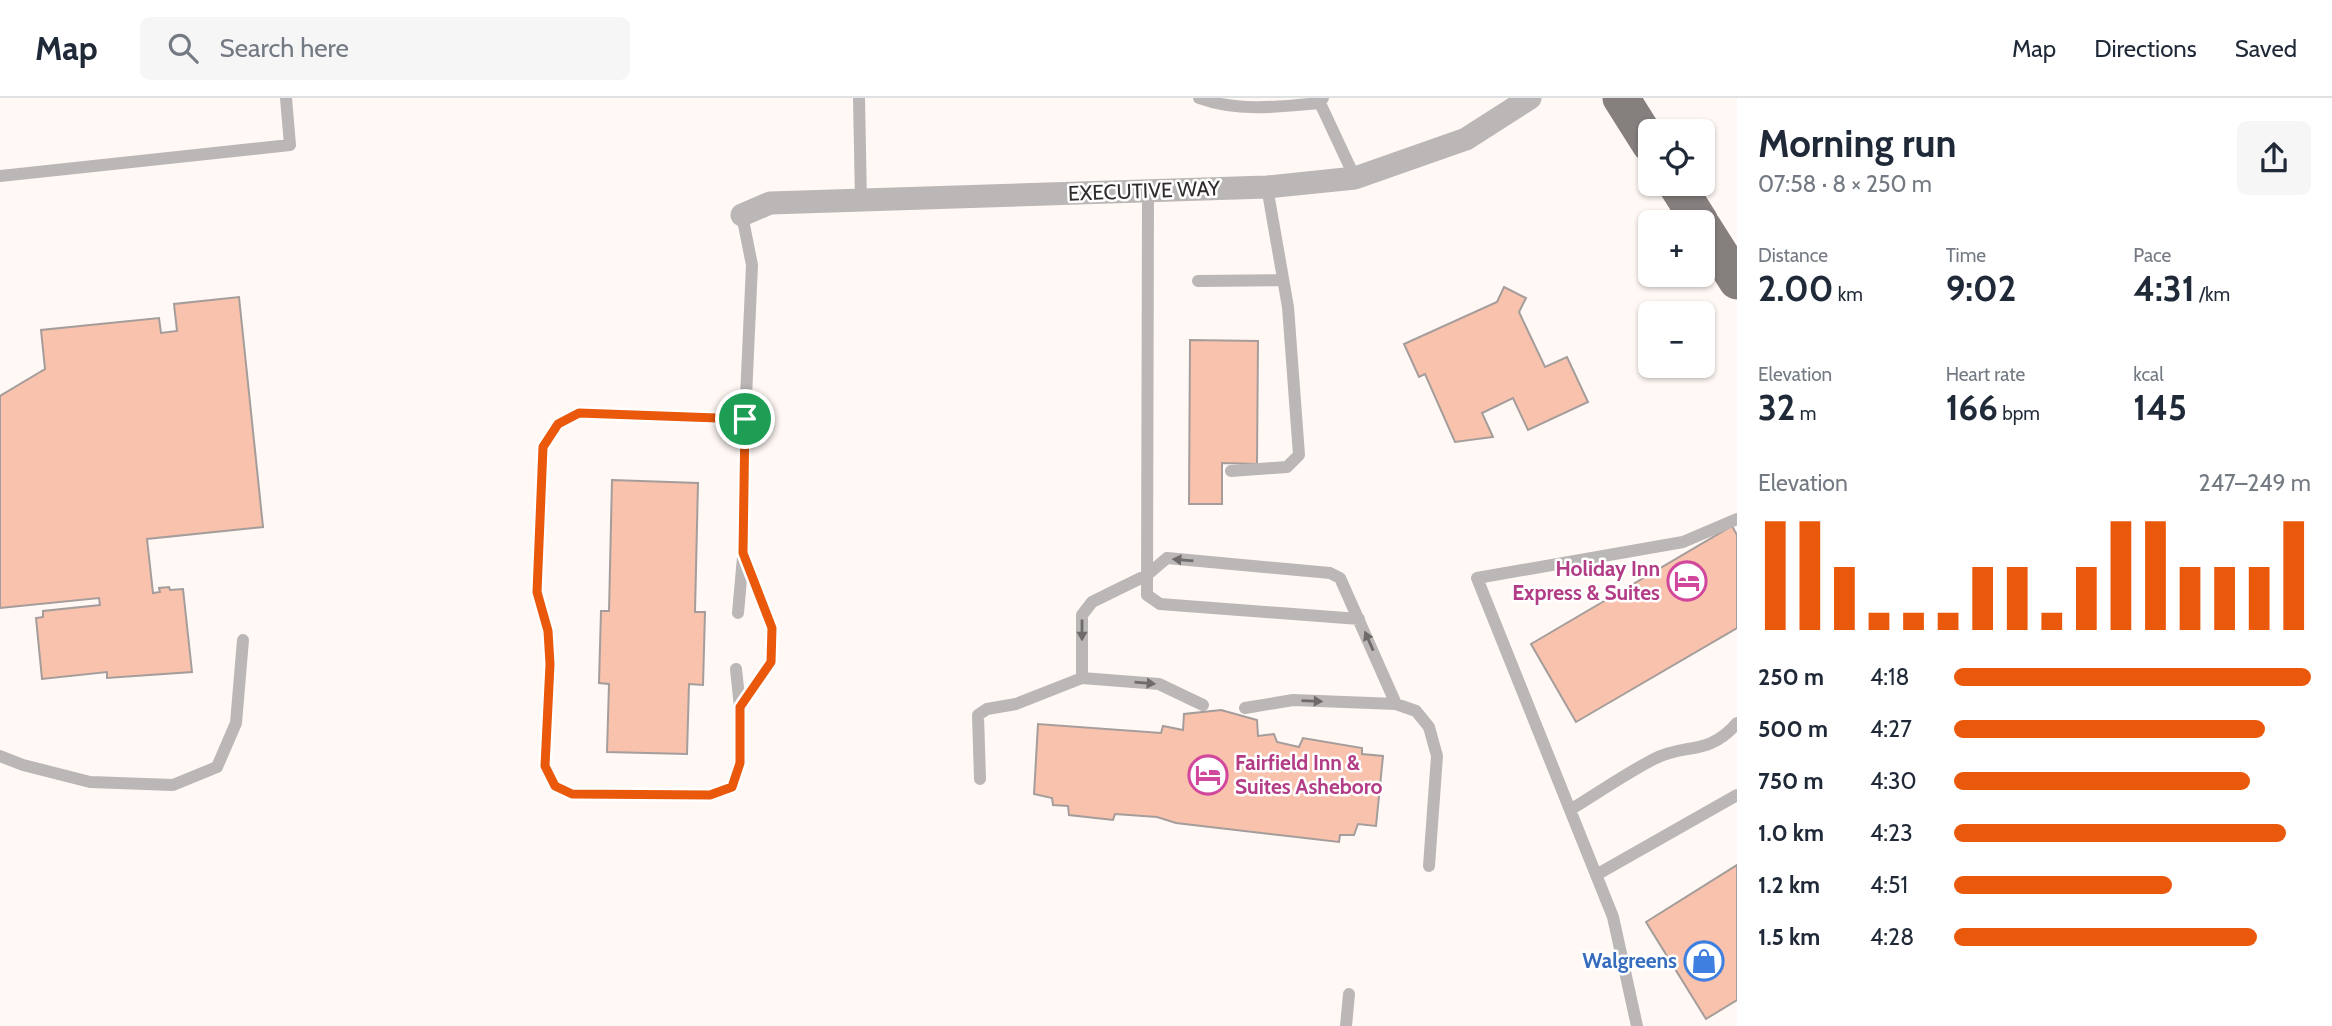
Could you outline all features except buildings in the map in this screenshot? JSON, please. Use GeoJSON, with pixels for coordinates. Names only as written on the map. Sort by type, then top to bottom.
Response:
{"type":"FeatureCollection","features":[{"type":"Feature","properties":{"kind":"main road"},"geometry":{"type":"LineString","coordinates":[[1621,98],[1638,125]]}},
{"type":"Feature","properties":{"kind":"main road"},"geometry":{"type":"LineString","coordinates":[[1715,246],[1737,281]]}},
{"type":"Feature","properties":{"kind":"street","name":"EXECUTIVE WAY"},"geometry":{"type":"LineString","coordinates":[[742,215],[770,203],[1267,187],[1355,178],[1466,139],[1530,98]]}},
{"type":"Feature","properties":{"kind":"lane"},"geometry":{"type":"LineString","coordinates":[[0,176],[290,145],[286,98]]}},
{"type":"Feature","properties":{"kind":"lane"},"geometry":{"type":"LineString","coordinates":[[859,98],[861,201]]}},
{"type":"Feature","properties":{"kind":"lane"},"geometry":{"type":"LineString","coordinates":[[1199,98],[1216,104],[1279,107],[1321,101],[1355,178]]}},
{"type":"Feature","properties":{"kind":"lane"},"geometry":{"type":"LineString","coordinates":[[1231,471],[1287,467],[1299,454],[1288,307],[1267,187]]}},
{"type":"Feature","properties":{"kind":"lane"},"geometry":{"type":"LineString","coordinates":[[1148,191],[1147,595],[1160,604],[1359,619]]}},
{"type":"Feature","properties":{"kind":"lane"},"geometry":{"type":"LineString","coordinates":[[738,613],[743,553],[751,265],[742,215]]}},
{"type":"Feature","properties":{"kind":"lane"},"geometry":{"type":"LineString","coordinates":[[1198,281],[1283,280]]}},
{"type":"Feature","properties":{"kind":"lane"},"geometry":{"type":"LineString","coordinates":[[736,669],[740,707],[740,763],[732,787],[710,795],[572,794],[555,786],[545,766],[550,664],[548,631],[537,592],[543,447],[558,424],[579,413],[745,419]]}},
{"type":"Feature","properties":{"kind":"lane"},"geometry":{"type":"LineString","coordinates":[[1637,1026],[1614,917],[1478,578],[1683,542],[1737,519]]}},
{"type":"Feature","properties":{"kind":"lane"},"geometry":{"type":"LineString","coordinates":[[740,707],[771,662],[772,628],[743,553]]}},
{"type":"Feature","properties":{"kind":"lane"},"geometry":{"type":"LineString","coordinates":[[1082,678],[1082,614],[1092,601],[1147,575],[1167,558],[1330,573],[1339,578],[1396,704]]}},
{"type":"Feature","properties":{"kind":"lane"},"geometry":{"type":"LineString","coordinates":[[0,756],[23,765],[90,782],[173,785],[217,766],[236,723],[243,640]]}},
{"type":"Feature","properties":{"kind":"lane"},"geometry":{"type":"LineString","coordinates":[[980,779],[978,715],[987,709],[1016,704],[1082,678],[1159,684],[1203,705]]}},
{"type":"Feature","properties":{"kind":"lane"},"geometry":{"type":"LineString","coordinates":[[1244,708],[1293,700],[1396,704],[1416,711],[1429,727],[1437,756],[1429,866]]}},
{"type":"Feature","properties":{"kind":"lane"},"geometry":{"type":"LineString","coordinates":[[1570,810],[1657,758],[1704,747],[1730,731],[1737,723]]}},
{"type":"Feature","properties":{"kind":"lane"},"geometry":{"type":"LineString","coordinates":[[1596,875],[1737,795]]}},
{"type":"Feature","properties":{"kind":"lane"},"geometry":{"type":"LineString","coordinates":[[1346,1026],[1349,994]]}},
{"type":"Feature","properties":{"kind":"place","name":"Holiday Inn Express & Suites"},"geometry":{"type":"Point","coordinates":[1687,581]}},
{"type":"Feature","properties":{"kind":"place","name":"Fairfield Inn & Suites Asheboro"},"geometry":{"type":"Point","coordinates":[1208,775]}},
{"type":"Feature","properties":{"kind":"place","name":"Walgreens"},"geometry":{"type":"Point","coordinates":[1704,961]}},
{"type":"Feature","properties":{"kind":"route"},"geometry":{"type":"LineString","coordinates":[[579,413],[745,419],[743,553],[772,628],[771,662],[740,707],[740,763],[732,787],[710,795],[572,794],[555,786],[545,766],[550,664],[548,631],[537,592],[543,447],[558,424],[579,413]]}}]}
